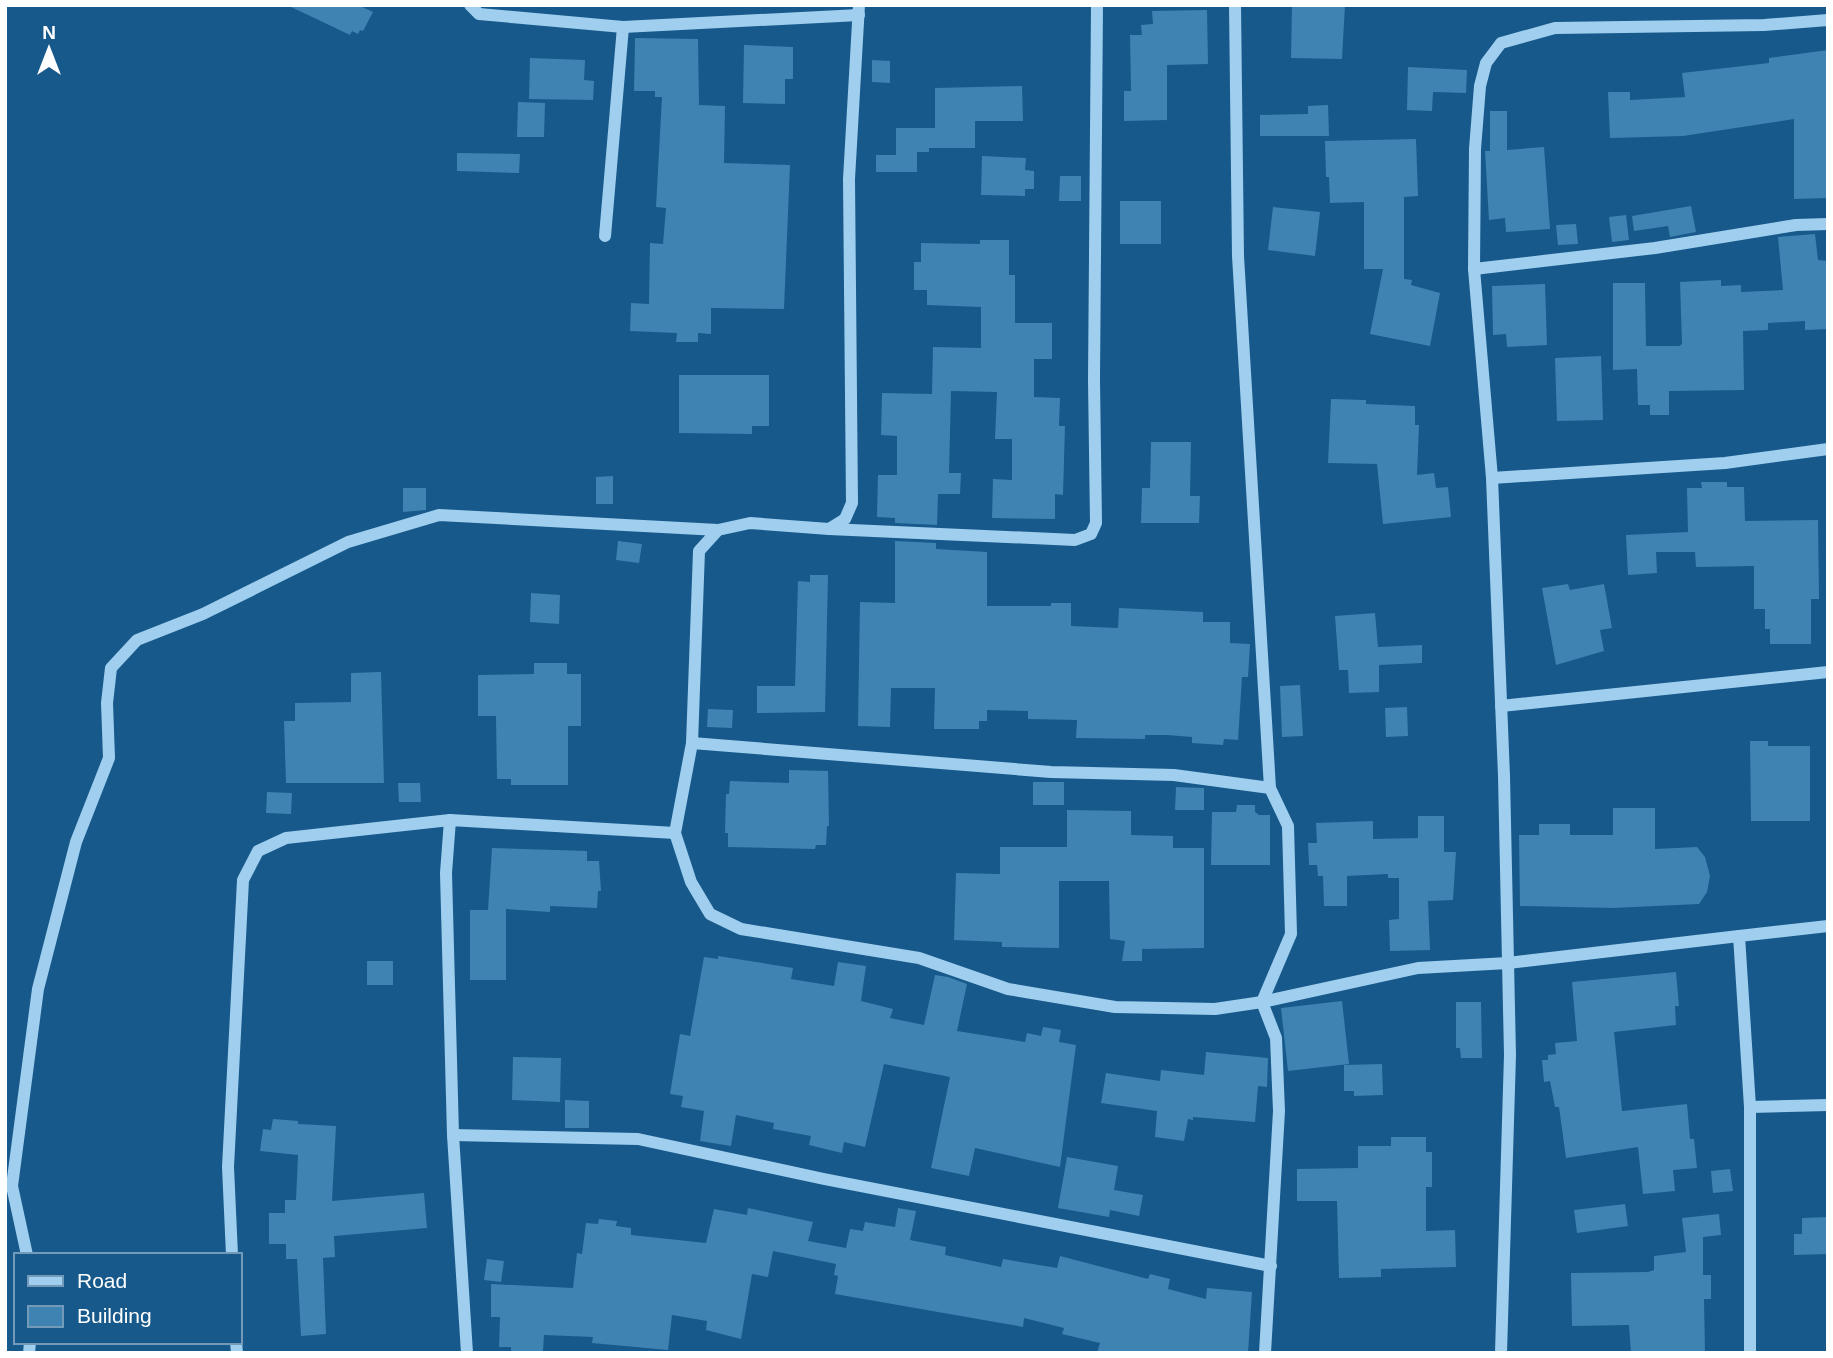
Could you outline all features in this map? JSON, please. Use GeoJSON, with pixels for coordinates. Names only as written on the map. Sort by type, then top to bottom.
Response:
{"type":"FeatureCollection","features":[{"type":"Feature","properties":{"kind":"street"},"geometry":{"type":"LineString","coordinates":[[470,5],[479,14],[623,27],[859,10],[849,179],[852,503],[845,519],[829,529]]}},
{"type":"Feature","properties":{"kind":"street"},"geometry":{"type":"LineString","coordinates":[[27,1253],[12,1186],[38,989],[76,842],[109,758],[107,703],[111,668],[136,640],[204,614],[348,542],[439,515],[718,530],[750,523],[1075,540],[1091,534],[1096,523],[1094,380],[1097,5]]}},
{"type":"Feature","properties":{"kind":"street"},"geometry":{"type":"LineString","coordinates":[[1235,5],[1238,256],[1270,788],[1287,826],[1291,934],[1262,1002],[1276,1038],[1279,1111],[1265,1353]]}},
{"type":"Feature","properties":{"kind":"street"},"geometry":{"type":"LineString","coordinates":[[1501,1353],[1510,1055],[1492,478],[1474,270],[1475,149],[1480,86],[1486,63],[1502,43],[1555,29],[1764,25],[1828,20]]}},
{"type":"Feature","properties":{"kind":"street"},"geometry":{"type":"LineString","coordinates":[[605,236],[623,27]]}},
{"type":"Feature","properties":{"kind":"street"},"geometry":{"type":"LineString","coordinates":[[1474,270],[1655,248],[1796,225],[1828,224]]}},
{"type":"Feature","properties":{"kind":"street"},"geometry":{"type":"LineString","coordinates":[[1492,478],[1725,463],[1828,449]]}},
{"type":"Feature","properties":{"kind":"street"},"geometry":{"type":"LineString","coordinates":[[718,530],[699,551],[692,743],[676,833],[691,882],[710,914],[741,929],[919,958],[1008,989],[1115,1007],[1215,1009],[1262,1002],[1418,968],[1508,963],[1828,926]]}},
{"type":"Feature","properties":{"kind":"street"},"geometry":{"type":"LineString","coordinates":[[1501,706],[1828,672]]}},
{"type":"Feature","properties":{"kind":"street"},"geometry":{"type":"LineString","coordinates":[[692,743],[1051,772],[1174,775],[1270,788]]}},
{"type":"Feature","properties":{"kind":"street"},"geometry":{"type":"LineString","coordinates":[[232,1253],[229,1154],[243,880],[258,851],[286,838],[450,820],[676,833]]}},
{"type":"Feature","properties":{"kind":"street"},"geometry":{"type":"LineString","coordinates":[[450,820],[446,873],[453,1135],[467,1353]]}},
{"type":"Feature","properties":{"kind":"street"},"geometry":{"type":"LineString","coordinates":[[1739,936],[1750,1107],[1749,1353]]}},
{"type":"Feature","properties":{"kind":"street"},"geometry":{"type":"LineString","coordinates":[[1750,1107],[1828,1105]]}},
{"type":"Feature","properties":{"kind":"street"},"geometry":{"type":"LineString","coordinates":[[453,1135],[638,1139],[824,1179],[1271,1266]]}},
{"type":"Feature","properties":{"kind":"building"},"geometry":{"type":"Polygon","coordinates":[[[287,5],[358,5],[373,12],[363,31],[360,30],[358,34],[352,31],[350,35],[287,5]]]}},
{"type":"Feature","properties":{"kind":"building"},"geometry":{"type":"Polygon","coordinates":[[[1292,5],[1345,5],[1342,59],[1291,58],[1292,5]]]}},
{"type":"Feature","properties":{"kind":"building"},"geometry":{"type":"Polygon","coordinates":[[[1207,10],[1208,64],[1167,65],[1167,120],[1124,121],[1124,91],[1131,91],[1130,35],[1142,35],[1141,25],[1153,24],[1152,11],[1207,10]]]}},
{"type":"Feature","properties":{"kind":"building"},"geometry":{"type":"Polygon","coordinates":[[[635,38],[698,39],[699,105],[725,106],[724,163],[790,165],[784,309],[711,308],[711,334],[698,333],[698,342],[676,342],[677,333],[630,331],[631,303],[649,304],[650,243],[663,244],[666,208],[656,207],[662,97],[655,97],[655,91],[634,91],[635,38]]]}},
{"type":"Feature","properties":{"kind":"building"},"geometry":{"type":"Polygon","coordinates":[[[744,45],[793,47],[793,79],[785,79],[785,104],[743,103],[744,45]]]}},
{"type":"Feature","properties":{"kind":"building"},"geometry":{"type":"Polygon","coordinates":[[[1828,50],[1828,198],[1794,199],[1794,119],[1683,136],[1610,138],[1608,92],[1630,92],[1630,100],[1685,97],[1682,73],[1769,63],[1769,58],[1828,50]]]}},
{"type":"Feature","properties":{"kind":"building"},"geometry":{"type":"Polygon","coordinates":[[[530,58],[585,60],[584,80],[594,81],[593,100],[529,99],[530,58]]]}},
{"type":"Feature","properties":{"kind":"building"},"geometry":{"type":"Polygon","coordinates":[[[872,60],[890,61],[890,83],[872,82],[872,60]]]}},
{"type":"Feature","properties":{"kind":"building"},"geometry":{"type":"Polygon","coordinates":[[[1408,67],[1467,70],[1466,93],[1433,92],[1432,111],[1407,110],[1408,67]]]}},
{"type":"Feature","properties":{"kind":"building"},"geometry":{"type":"Polygon","coordinates":[[[1022,86],[1023,121],[975,121],[975,148],[929,148],[929,152],[917,152],[917,172],[876,172],[876,155],[896,155],[896,128],[935,128],[935,88],[1022,86]]]}},
{"type":"Feature","properties":{"kind":"building"},"geometry":{"type":"Polygon","coordinates":[[[518,102],[545,103],[544,137],[517,137],[518,102]]]}},
{"type":"Feature","properties":{"kind":"building"},"geometry":{"type":"Polygon","coordinates":[[[1328,105],[1329,136],[1260,136],[1260,115],[1308,114],[1308,106],[1328,105]]]}},
{"type":"Feature","properties":{"kind":"building"},"geometry":{"type":"Polygon","coordinates":[[[1490,111],[1507,111],[1507,150],[1544,147],[1550,229],[1506,232],[1505,218],[1489,220],[1485,151],[1490,151],[1490,111]]]}},
{"type":"Feature","properties":{"kind":"building"},"geometry":{"type":"Polygon","coordinates":[[[1416,139],[1418,196],[1404,197],[1404,279],[1412,280],[1411,285],[1440,293],[1430,346],[1370,334],[1383,269],[1364,269],[1364,202],[1330,203],[1329,177],[1326,177],[1325,141],[1416,139]]]}},
{"type":"Feature","properties":{"kind":"building"},"geometry":{"type":"Polygon","coordinates":[[[457,153],[520,154],[519,173],[457,171],[457,153]]]}},
{"type":"Feature","properties":{"kind":"building"},"geometry":{"type":"Polygon","coordinates":[[[982,156],[1026,158],[1025,170],[1034,171],[1034,189],[1025,189],[1025,196],[981,195],[982,156]]]}},
{"type":"Feature","properties":{"kind":"building"},"geometry":{"type":"Polygon","coordinates":[[[1060,176],[1081,176],[1081,201],[1059,201],[1060,176]]]}},
{"type":"Feature","properties":{"kind":"building"},"geometry":{"type":"Polygon","coordinates":[[[1120,201],[1161,201],[1161,244],[1120,244],[1120,201]]]}},
{"type":"Feature","properties":{"kind":"building"},"geometry":{"type":"Polygon","coordinates":[[[1691,206],[1696,232],[1670,237],[1668,226],[1634,231],[1632,216],[1691,206]]]}},
{"type":"Feature","properties":{"kind":"building"},"geometry":{"type":"Polygon","coordinates":[[[1273,207],[1320,212],[1315,256],[1268,250],[1273,207]]]}},
{"type":"Feature","properties":{"kind":"building"},"geometry":{"type":"Polygon","coordinates":[[[1626,215],[1629,240],[1612,242],[1609,217],[1626,215]]]}},
{"type":"Feature","properties":{"kind":"building"},"geometry":{"type":"Polygon","coordinates":[[[1576,224],[1578,244],[1558,245],[1556,225],[1576,224]]]}},
{"type":"Feature","properties":{"kind":"building"},"geometry":{"type":"Polygon","coordinates":[[[1815,234],[1818,260],[1828,261],[1828,329],[1805,330],[1805,321],[1768,323],[1768,330],[1743,331],[1744,390],[1669,391],[1669,415],[1650,415],[1650,405],[1638,405],[1637,369],[1613,370],[1613,283],[1645,283],[1646,346],[1679,346],[1682,344],[1680,282],[1721,280],[1721,286],[1741,285],[1741,292],[1783,290],[1778,237],[1815,234]]]}},
{"type":"Feature","properties":{"kind":"building"},"geometry":{"type":"Polygon","coordinates":[[[980,240],[1009,240],[1009,275],[1015,275],[1015,323],[1052,323],[1052,359],[1034,359],[1034,397],[1060,398],[1059,426],[1065,426],[1063,495],[1055,494],[1055,519],[992,518],[993,479],[1012,480],[1012,439],[995,439],[997,392],[951,391],[949,473],[961,473],[960,494],[938,494],[937,525],[895,523],[895,518],[877,517],[878,475],[897,475],[897,436],[881,435],[882,393],[932,394],[933,347],[981,348],[981,307],[927,305],[927,290],[914,290],[914,262],[921,262],[921,243],[980,244],[980,240]]]}},
{"type":"Feature","properties":{"kind":"building"},"geometry":{"type":"Polygon","coordinates":[[[1545,284],[1547,345],[1507,347],[1506,334],[1493,335],[1492,286],[1545,284]]]}},
{"type":"Feature","properties":{"kind":"building"},"geometry":{"type":"Polygon","coordinates":[[[1601,356],[1603,420],[1557,421],[1555,358],[1601,356]]]}},
{"type":"Feature","properties":{"kind":"building"},"geometry":{"type":"Polygon","coordinates":[[[679,375],[769,375],[769,426],[752,426],[752,434],[679,433],[679,375]]]}},
{"type":"Feature","properties":{"kind":"building"},"geometry":{"type":"Polygon","coordinates":[[[1331,399],[1415,406],[1415,425],[1419,425],[1417,475],[1434,473],[1436,488],[1448,487],[1451,517],[1383,524],[1377,464],[1328,463],[1331,399]]]}},
{"type":"Feature","properties":{"kind":"building"},"geometry":{"type":"Polygon","coordinates":[[[1151,442],[1191,442],[1190,496],[1200,496],[1199,523],[1141,523],[1142,488],[1150,488],[1151,442]]]}},
{"type":"Feature","properties":{"kind":"building"},"geometry":{"type":"Polygon","coordinates":[[[613,476],[613,504],[596,504],[596,477],[613,476]]]}},
{"type":"Feature","properties":{"kind":"building"},"geometry":{"type":"Polygon","coordinates":[[[1701,482],[1727,482],[1727,487],[1744,487],[1745,521],[1818,520],[1819,599],[1811,599],[1811,644],[1770,644],[1770,629],[1765,629],[1765,609],[1754,609],[1754,566],[1696,567],[1695,552],[1656,552],[1657,573],[1628,575],[1626,535],[1688,532],[1687,488],[1702,488],[1701,482]]]}},
{"type":"Feature","properties":{"kind":"building"},"geometry":{"type":"Polygon","coordinates":[[[403,488],[426,488],[426,510],[403,512],[403,488]]]}},
{"type":"Feature","properties":{"kind":"building"},"geometry":{"type":"Polygon","coordinates":[[[618,541],[642,544],[639,563],[616,560],[618,541]]]}},
{"type":"Feature","properties":{"kind":"building"},"geometry":{"type":"Polygon","coordinates":[[[895,541],[936,543],[936,549],[987,552],[987,606],[1051,606],[1051,603],[1071,603],[1071,626],[1118,628],[1119,608],[1203,612],[1203,622],[1230,622],[1230,643],[1250,644],[1248,677],[1242,677],[1238,740],[1224,739],[1223,745],[1192,743],[1192,737],[1167,735],[1145,735],[1145,739],[1076,738],[1077,720],[1028,719],[1028,711],[987,710],[987,721],[979,721],[979,729],[934,729],[935,688],[891,688],[890,727],[858,726],[860,602],[895,603],[895,541]]]}},
{"type":"Feature","properties":{"kind":"building"},"geometry":{"type":"Polygon","coordinates":[[[810,575],[828,575],[825,712],[757,713],[757,686],[795,686],[798,581],[810,582],[810,575]]]}},
{"type":"Feature","properties":{"kind":"building"},"geometry":{"type":"Polygon","coordinates":[[[1568,584],[1570,590],[1604,584],[1612,628],[1600,630],[1604,651],[1556,665],[1542,588],[1568,584]]]}},
{"type":"Feature","properties":{"kind":"building"},"geometry":{"type":"Polygon","coordinates":[[[531,593],[560,595],[559,624],[530,622],[531,593]]]}},
{"type":"Feature","properties":{"kind":"building"},"geometry":{"type":"Polygon","coordinates":[[[1375,613],[1378,647],[1422,645],[1422,663],[1379,665],[1379,692],[1349,693],[1348,670],[1339,670],[1335,616],[1375,613]]]}},
{"type":"Feature","properties":{"kind":"building"},"geometry":{"type":"Polygon","coordinates":[[[534,663],[567,663],[567,674],[581,674],[581,726],[568,726],[568,785],[511,785],[511,779],[497,779],[496,716],[478,716],[478,675],[534,674],[534,663]]]}},
{"type":"Feature","properties":{"kind":"building"},"geometry":{"type":"Polygon","coordinates":[[[381,672],[384,783],[286,783],[284,721],[295,721],[295,703],[351,702],[351,673],[381,672]]]}},
{"type":"Feature","properties":{"kind":"building"},"geometry":{"type":"Polygon","coordinates":[[[1300,685],[1303,736],[1282,737],[1280,686],[1300,685]]]}},
{"type":"Feature","properties":{"kind":"building"},"geometry":{"type":"Polygon","coordinates":[[[1407,707],[1408,736],[1386,737],[1385,708],[1407,707]]]}},
{"type":"Feature","properties":{"kind":"building"},"geometry":{"type":"Polygon","coordinates":[[[708,709],[733,710],[732,728],[707,727],[708,709]]]}},
{"type":"Feature","properties":{"kind":"building"},"geometry":{"type":"Polygon","coordinates":[[[1750,741],[1768,741],[1768,746],[1810,746],[1810,821],[1751,821],[1750,741]]]}},
{"type":"Feature","properties":{"kind":"building"},"geometry":{"type":"Polygon","coordinates":[[[789,770],[828,771],[829,826],[826,845],[816,845],[815,849],[728,847],[728,833],[725,833],[726,794],[729,794],[730,781],[789,783],[789,770]]]}},
{"type":"Feature","properties":{"kind":"building"},"geometry":{"type":"Polygon","coordinates":[[[1033,782],[1064,782],[1064,805],[1033,805],[1033,782]]]}},
{"type":"Feature","properties":{"kind":"building"},"geometry":{"type":"Polygon","coordinates":[[[398,783],[420,783],[421,802],[399,802],[398,783]]]}},
{"type":"Feature","properties":{"kind":"building"},"geometry":{"type":"Polygon","coordinates":[[[1176,787],[1204,788],[1204,810],[1175,810],[1176,787]]]}},
{"type":"Feature","properties":{"kind":"building"},"geometry":{"type":"Polygon","coordinates":[[[267,792],[292,793],[291,814],[266,813],[267,792]]]}},
{"type":"Feature","properties":{"kind":"building"},"geometry":{"type":"Polygon","coordinates":[[[1237,805],[1255,805],[1255,812],[1259,815],[1270,815],[1270,865],[1211,865],[1212,812],[1236,812],[1237,805]]]}},
{"type":"Feature","properties":{"kind":"building"},"geometry":{"type":"Polygon","coordinates":[[[1613,808],[1655,808],[1655,849],[1697,847],[1705,857],[1710,876],[1707,892],[1699,904],[1613,908],[1520,906],[1519,835],[1539,835],[1539,824],[1570,824],[1570,835],[1613,835],[1613,808]]]}},
{"type":"Feature","properties":{"kind":"building"},"geometry":{"type":"Polygon","coordinates":[[[1067,810],[1131,811],[1131,835],[1173,836],[1173,848],[1204,848],[1204,948],[1142,949],[1142,961],[1122,961],[1125,941],[1110,939],[1109,881],[1059,881],[1059,948],[1002,947],[1002,942],[954,940],[956,873],[1000,874],[1000,847],[1067,847],[1067,810]]]}},
{"type":"Feature","properties":{"kind":"building"},"geometry":{"type":"Polygon","coordinates":[[[1418,816],[1444,816],[1444,852],[1456,852],[1453,900],[1428,901],[1430,950],[1390,951],[1389,920],[1399,919],[1399,878],[1388,878],[1388,874],[1347,876],[1347,906],[1324,906],[1323,876],[1318,876],[1317,865],[1309,865],[1308,843],[1317,843],[1316,823],[1373,821],[1373,839],[1418,838],[1418,816]]]}},
{"type":"Feature","properties":{"kind":"building"},"geometry":{"type":"Polygon","coordinates":[[[492,848],[587,851],[587,861],[599,861],[601,891],[598,891],[597,908],[550,906],[550,912],[506,909],[506,980],[470,980],[470,910],[488,910],[492,848]]]}},
{"type":"Feature","properties":{"kind":"building"},"geometry":{"type":"Polygon","coordinates":[[[718,956],[793,968],[791,979],[834,986],[838,962],[866,966],[861,1001],[893,1009],[890,1018],[924,1025],[935,975],[948,977],[967,984],[957,1031],[1025,1042],[1027,1033],[1041,1036],[1043,1027],[1061,1030],[1059,1042],[1076,1045],[1060,1167],[975,1148],[969,1176],[931,1168],[950,1077],[884,1064],[865,1147],[844,1142],[842,1153],[809,1145],[811,1136],[773,1129],[774,1123],[736,1115],[731,1146],[700,1141],[704,1111],[681,1107],[683,1096],[670,1094],[680,1034],[690,1036],[704,957],[718,959],[718,956]]]}},
{"type":"Feature","properties":{"kind":"building"},"geometry":{"type":"Polygon","coordinates":[[[367,961],[393,961],[393,985],[367,985],[367,961]]]}},
{"type":"Feature","properties":{"kind":"building"},"geometry":{"type":"Polygon","coordinates":[[[1676,972],[1679,1006],[1675,1006],[1676,1025],[1614,1032],[1622,1111],[1687,1104],[1690,1139],[1694,1139],[1697,1168],[1673,1170],[1675,1191],[1643,1194],[1638,1147],[1566,1158],[1559,1107],[1555,1107],[1550,1081],[1544,1082],[1542,1060],[1548,1060],[1548,1055],[1556,1054],[1555,1043],[1577,1041],[1572,982],[1676,972]]]}},
{"type":"Feature","properties":{"kind":"building"},"geometry":{"type":"Polygon","coordinates":[[[1342,1001],[1349,1064],[1288,1071],[1281,1008],[1342,1001]]]}},
{"type":"Feature","properties":{"kind":"building"},"geometry":{"type":"Polygon","coordinates":[[[1456,1002],[1481,1002],[1482,1058],[1461,1058],[1460,1048],[1456,1048],[1456,1002]]]}},
{"type":"Feature","properties":{"kind":"building"},"geometry":{"type":"Polygon","coordinates":[[[1206,1052],[1268,1058],[1267,1087],[1258,1086],[1255,1122],[1193,1117],[1193,1120],[1188,1119],[1184,1141],[1155,1137],[1157,1111],[1101,1103],[1106,1073],[1160,1081],[1161,1070],[1204,1075],[1206,1052]]]}},
{"type":"Feature","properties":{"kind":"building"},"geometry":{"type":"Polygon","coordinates":[[[513,1057],[561,1058],[560,1102],[512,1100],[513,1057]]]}},
{"type":"Feature","properties":{"kind":"building"},"geometry":{"type":"Polygon","coordinates":[[[1382,1064],[1383,1095],[1354,1096],[1354,1091],[1344,1091],[1344,1065],[1382,1064]]]}},
{"type":"Feature","properties":{"kind":"building"},"geometry":{"type":"Polygon","coordinates":[[[565,1100],[589,1101],[589,1128],[565,1128],[565,1100]]]}},
{"type":"Feature","properties":{"kind":"building"},"geometry":{"type":"Polygon","coordinates":[[[273,1119],[298,1121],[298,1124],[336,1126],[332,1201],[424,1193],[427,1228],[334,1236],[335,1257],[323,1258],[326,1334],[301,1336],[297,1259],[286,1259],[286,1244],[269,1244],[269,1213],[285,1213],[285,1200],[296,1200],[298,1155],[260,1151],[263,1129],[271,1130],[273,1119]]]}},
{"type":"Feature","properties":{"kind":"building"},"geometry":{"type":"Polygon","coordinates":[[[1391,1137],[1426,1137],[1426,1152],[1432,1152],[1432,1187],[1426,1187],[1426,1231],[1455,1230],[1456,1267],[1381,1269],[1381,1277],[1339,1278],[1337,1201],[1297,1201],[1297,1169],[1358,1168],[1358,1146],[1391,1146],[1391,1137]]]}},
{"type":"Feature","properties":{"kind":"building"},"geometry":{"type":"Polygon","coordinates":[[[1067,1157],[1118,1166],[1114,1190],[1143,1195],[1139,1216],[1110,1210],[1109,1217],[1058,1208],[1067,1157]]]}},
{"type":"Feature","properties":{"kind":"building"},"geometry":{"type":"Polygon","coordinates":[[[1730,1169],[1733,1191],[1713,1193],[1711,1171],[1730,1169]]]}},
{"type":"Feature","properties":{"kind":"building"},"geometry":{"type":"Polygon","coordinates":[[[1625,1204],[1628,1226],[1577,1233],[1574,1210],[1625,1204]]]}},
{"type":"Feature","properties":{"kind":"building"},"geometry":{"type":"Polygon","coordinates":[[[748,1208],[813,1222],[808,1241],[846,1248],[850,1229],[863,1231],[865,1222],[895,1227],[898,1208],[916,1211],[910,1240],[946,1247],[945,1255],[1001,1267],[1003,1259],[1057,1268],[1060,1256],[1148,1279],[1150,1274],[1170,1279],[1168,1289],[1206,1299],[1207,1288],[1252,1292],[1248,1353],[1097,1353],[1100,1343],[1062,1334],[1064,1328],[1024,1318],[1023,1327],[835,1294],[838,1276],[834,1275],[836,1264],[773,1251],[768,1277],[752,1274],[741,1339],[706,1330],[707,1321],[672,1315],[668,1350],[592,1343],[593,1337],[544,1335],[543,1351],[511,1353],[511,1347],[499,1347],[500,1317],[491,1317],[491,1284],[573,1288],[577,1253],[582,1254],[586,1223],[598,1224],[599,1219],[617,1221],[616,1226],[631,1228],[631,1235],[706,1243],[714,1209],[747,1215],[748,1208]]]}},
{"type":"Feature","properties":{"kind":"building"},"geometry":{"type":"Polygon","coordinates":[[[1719,1214],[1721,1235],[1703,1237],[1703,1275],[1711,1275],[1711,1299],[1704,1299],[1705,1353],[1631,1353],[1629,1325],[1572,1326],[1571,1273],[1654,1270],[1654,1256],[1686,1252],[1682,1218],[1719,1214]]]}},
{"type":"Feature","properties":{"kind":"building"},"geometry":{"type":"Polygon","coordinates":[[[1828,1217],[1828,1254],[1794,1255],[1794,1234],[1802,1234],[1802,1218],[1828,1217]]]}},
{"type":"Feature","properties":{"kind":"building"},"geometry":{"type":"Polygon","coordinates":[[[487,1259],[504,1261],[501,1282],[484,1280],[487,1259]]]}}]}
